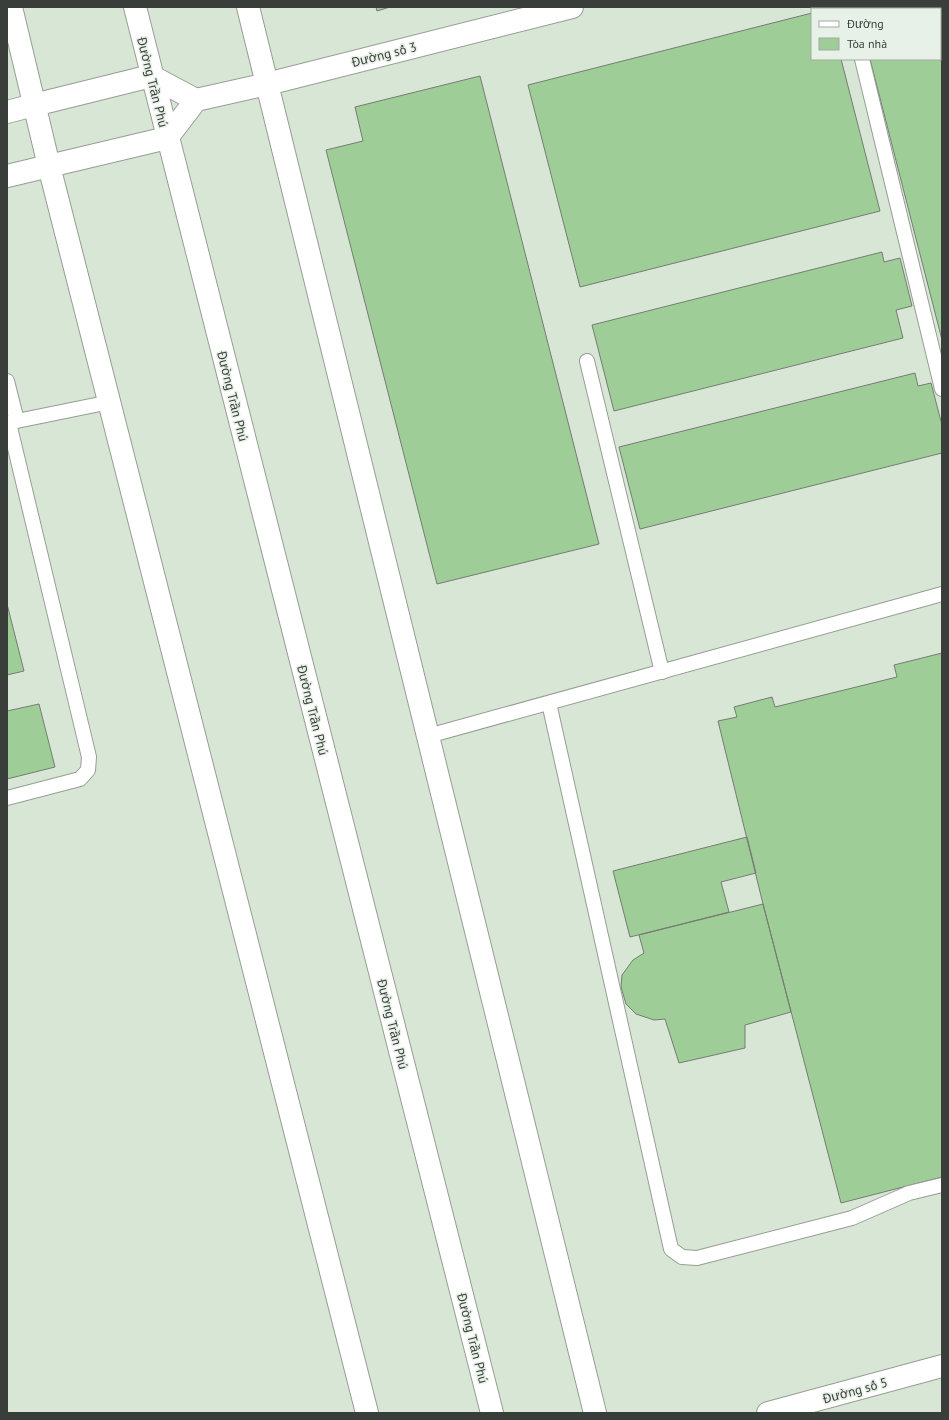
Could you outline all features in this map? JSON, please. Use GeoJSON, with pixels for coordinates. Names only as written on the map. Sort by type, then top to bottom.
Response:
{"type":"FeatureCollection","features":[{"type":"Feature","properties":{"kind":"main road"},"geometry":{"type":"LineString","coordinates":[[11,7],[49,166],[367,1413]]}},
{"type":"Feature","properties":{"kind":"main road","name":"Đường Trần Phú"},"geometry":{"type":"LineString","coordinates":[[135,7],[151,76],[492,1413]]}},
{"type":"Feature","properties":{"kind":"main road"},"geometry":{"type":"LineString","coordinates":[[248,7],[595,1413]]}},
{"type":"Feature","properties":{"kind":"main road","name":"Đường số 3"},"geometry":{"type":"LineString","coordinates":[[196,100],[267,84],[572,7]]}},
{"type":"Feature","properties":{"kind":"main road"},"geometry":{"type":"LineString","coordinates":[[7,112],[151,76],[196,100],[167,138],[7,176]]}},
{"type":"Feature","properties":{"kind":"main road","name":"Đường số 5"},"geometry":{"type":"LineString","coordinates":[[768,1413],[942,1366]]}},
{"type":"Feature","properties":{"kind":"lane"},"geometry":{"type":"LineString","coordinates":[[862,60],[942,389]]}},
{"type":"Feature","properties":{"kind":"lane"},"geometry":{"type":"LineString","coordinates":[[587,361],[662,672]]}},
{"type":"Feature","properties":{"kind":"lane"},"geometry":{"type":"LineString","coordinates":[[7,381],[11,422],[89,757],[88,770],[80,779],[7,798]]}},
{"type":"Feature","properties":{"kind":"lane"},"geometry":{"type":"LineString","coordinates":[[11,422],[110,402]]}},
{"type":"Feature","properties":{"kind":"lane"},"geometry":{"type":"LineString","coordinates":[[428,736],[942,594]]}},
{"type":"Feature","properties":{"kind":"lane"},"geometry":{"type":"LineString","coordinates":[[549,703],[671,1249],[682,1257],[697,1258],[852,1218],[909,1193],[942,1185]]}},
{"type":"Feature","properties":{"kind":"shaded area"},"geometry":{"type":"Polygon","coordinates":[[[7,7],[942,7],[942,1413],[7,1413],[7,7]]]}},
{"type":"Feature","properties":{"kind":"building"},"geometry":{"type":"Polygon","coordinates":[[[376,7],[390,7],[377,11],[376,7]]]}},
{"type":"Feature","properties":{"kind":"building"},"geometry":{"type":"Polygon","coordinates":[[[942,7],[942,340],[870,60],[941,60],[941,8],[858,8],[942,7]]]}},
{"type":"Feature","properties":{"kind":"building"},"geometry":{"type":"Polygon","coordinates":[[[811,13],[811,60],[841,60],[880,211],[580,287],[528,85],[811,13]]]}},
{"type":"Feature","properties":{"kind":"building"},"geometry":{"type":"Polygon","coordinates":[[[480,76],[599,544],[437,584],[326,150],[363,141],[355,107],[480,76]]]}},
{"type":"Feature","properties":{"kind":"building"},"geometry":{"type":"Polygon","coordinates":[[[882,252],[884,262],[900,258],[912,306],[896,310],[903,338],[614,411],[592,325],[882,252]]]}},
{"type":"Feature","properties":{"kind":"building"},"geometry":{"type":"Polygon","coordinates":[[[915,373],[918,386],[931,383],[942,425],[942,453],[640,529],[619,447],[915,373]]]}},
{"type":"Feature","properties":{"kind":"building"},"geometry":{"type":"Polygon","coordinates":[[[7,604],[24,671],[7,675],[7,604]]]}},
{"type":"Feature","properties":{"kind":"building"},"geometry":{"type":"Polygon","coordinates":[[[942,653],[942,1177],[841,1203],[763,904],[718,721],[737,717],[734,707],[772,697],[775,707],[897,677],[894,665],[942,653]]]}},
{"type":"Feature","properties":{"kind":"building"},"geometry":{"type":"Polygon","coordinates":[[[39,704],[55,767],[7,779],[7,711],[39,704]]]}},
{"type":"Feature","properties":{"kind":"building"},"geometry":{"type":"Polygon","coordinates":[[[747,837],[756,873],[721,882],[729,912],[630,937],[613,871],[747,837]]]}},
{"type":"Feature","properties":{"kind":"building"},"geometry":{"type":"Polygon","coordinates":[[[763,904],[791,1012],[745,1025],[745,1048],[679,1063],[665,1019],[654,1020],[636,1014],[626,1004],[621,987],[622,975],[633,960],[644,953],[639,935],[763,904]]]}}]}
